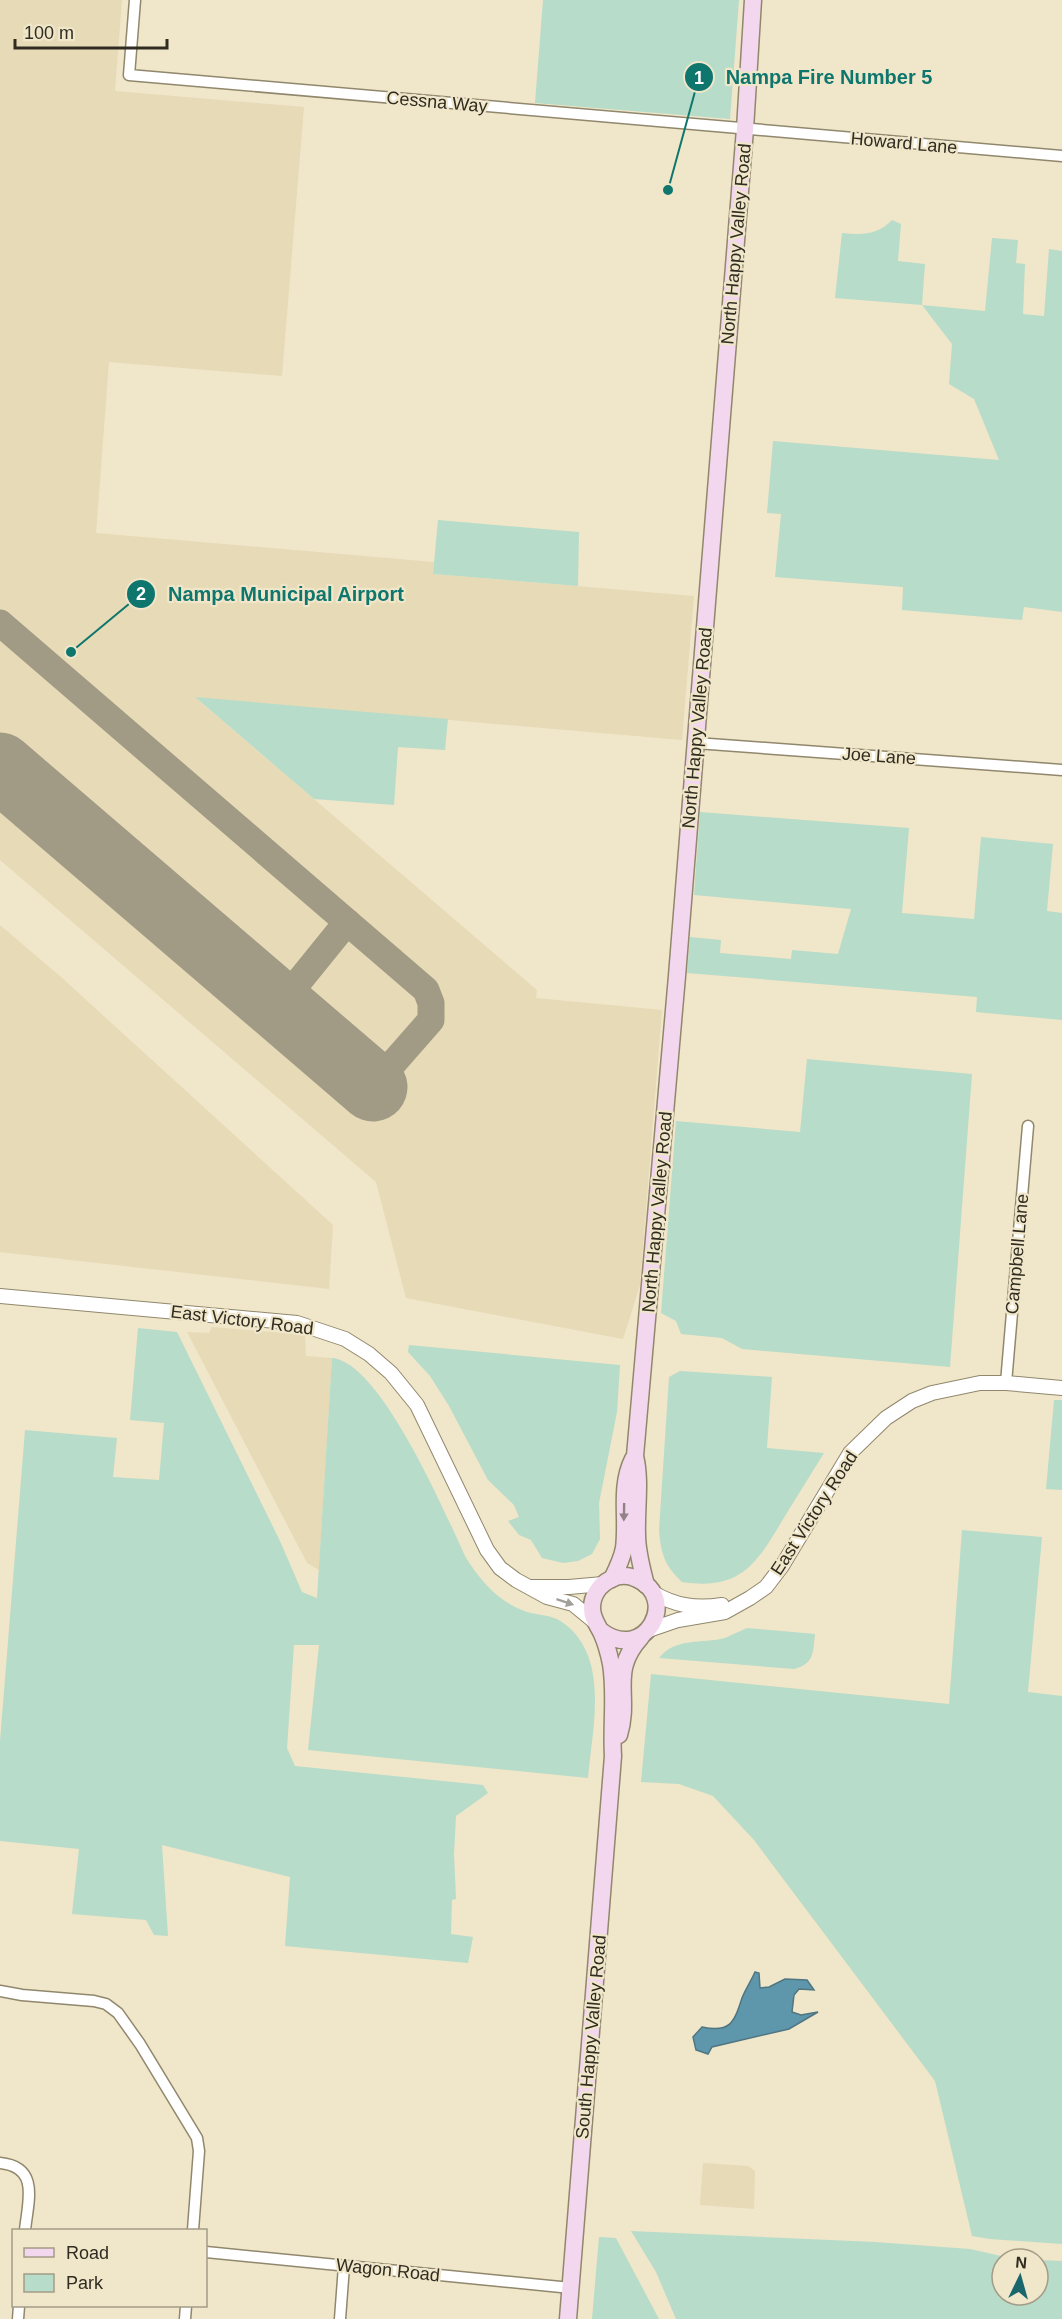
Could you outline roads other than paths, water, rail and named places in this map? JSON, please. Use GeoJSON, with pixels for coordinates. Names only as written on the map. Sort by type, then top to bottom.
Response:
{"type":"FeatureCollection","features":[{"type":"Feature","properties":{"kind":"main road","name":"North Happy Valley Road"},"geometry":{"type":"LineString","coordinates":[[649,1589],[638,1552],[639,1470],[635,1456],[746,129],[753,0]]}},
{"type":"Feature","properties":{"kind":"main road","name":"North Happy Valley Road"},"geometry":{"type":"LineString","coordinates":[[607,1581],[621,1562],[624,1548],[628,1468],[635,1456]]}},
{"type":"Feature","properties":{"kind":"main road"},"geometry":{"type":"LineString","coordinates":[[622,1576],[632,1577],[649,1589],[657,1610],[655,1620],[631,1647],[624,1664],[621,1729],[613,1756],[611,1665],[592,1612],[592,1602],[596,1592],[607,1581],[622,1576]]}},
{"type":"Feature","properties":{"kind":"main road"},"geometry":{"type":"LineString","coordinates":[[598,1627],[619,1641],[630,1640],[645,1633]]}},
{"type":"Feature","properties":{"kind":"main road","name":"South Happy Valley Road"},"geometry":{"type":"LineString","coordinates":[[568,2319],[613,1756]]}},
{"type":"Feature","properties":{"kind":"street","name":"Cessna Way"},"geometry":{"type":"LineString","coordinates":[[135,0],[129,75],[746,129]]}},
{"type":"Feature","properties":{"kind":"street","name":"Howard Lane"},"geometry":{"type":"LineString","coordinates":[[746,129],[1062,156]]}},
{"type":"Feature","properties":{"kind":"street","name":"Joe Lane"},"geometry":{"type":"LineString","coordinates":[[696,743],[1062,770]]}},
{"type":"Feature","properties":{"kind":"street","name":"Campbell Lane"},"geometry":{"type":"LineString","coordinates":[[1006,1383],[1028,1126]]}},
{"type":"Feature","properties":{"kind":"street","name":"East Victory Road"},"geometry":{"type":"LineString","coordinates":[[0,1296],[297,1323],[345,1339],[369,1354],[384,1367],[417,1405],[487,1550],[500,1568],[516,1580],[547,1596],[573,1604],[598,1627]]}},
{"type":"Feature","properties":{"kind":"street","name":"East Victory Road"},"geometry":{"type":"LineString","coordinates":[[645,1633],[678,1620],[725,1612],[750,1599],[766,1587],[782,1566],[850,1453],[886,1418],[912,1401],[932,1393],[980,1383],[1006,1383],[1062,1389]]}},
{"type":"Feature","properties":{"kind":"street"},"geometry":{"type":"LineString","coordinates":[[531,1587],[569,1587],[607,1581]]}},
{"type":"Feature","properties":{"kind":"street"},"geometry":{"type":"LineString","coordinates":[[649,1589],[677,1605],[736,1606]]}},
{"type":"Feature","properties":{"kind":"street"},"geometry":{"type":"LineString","coordinates":[[0,1990],[22,1995],[94,2001],[106,2004],[118,2013],[152,2063],[197,2138],[199,2151],[193,2229]]}},
{"type":"Feature","properties":{"kind":"street"},"geometry":{"type":"LineString","coordinates":[[0,2163],[14,2165],[28,2178],[25,2229]]}},
{"type":"Feature","properties":{"kind":"street","name":"Wagon Road"},"geometry":{"type":"LineString","coordinates":[[207,2252],[571,2288]]}},
{"type":"Feature","properties":{"kind":"street"},"geometry":{"type":"LineString","coordinates":[[340,2319],[344,2266]]}},
{"type":"Feature","properties":{"kind":"water"},"geometry":{"type":"Polygon","coordinates":[[[755,1972],[759,1973],[760,1988],[769,1987],[785,1979],[807,1980],[814,1990],[799,1989],[794,1995],[792,2012],[801,2015],[818,2012],[789,2029],[712,2047],[708,2054],[696,2050],[693,2037],[702,2027],[719,2029],[730,2024],[755,1972]]]}},
{"type":"Feature","properties":{"kind":"place","name":"Nampa Fire Number 5"},"geometry":{"type":"Point","coordinates":[668,190]}},
{"type":"Feature","properties":{"kind":"place","name":"Nampa Municipal Airport"},"geometry":{"type":"Point","coordinates":[71,652]}}]}
